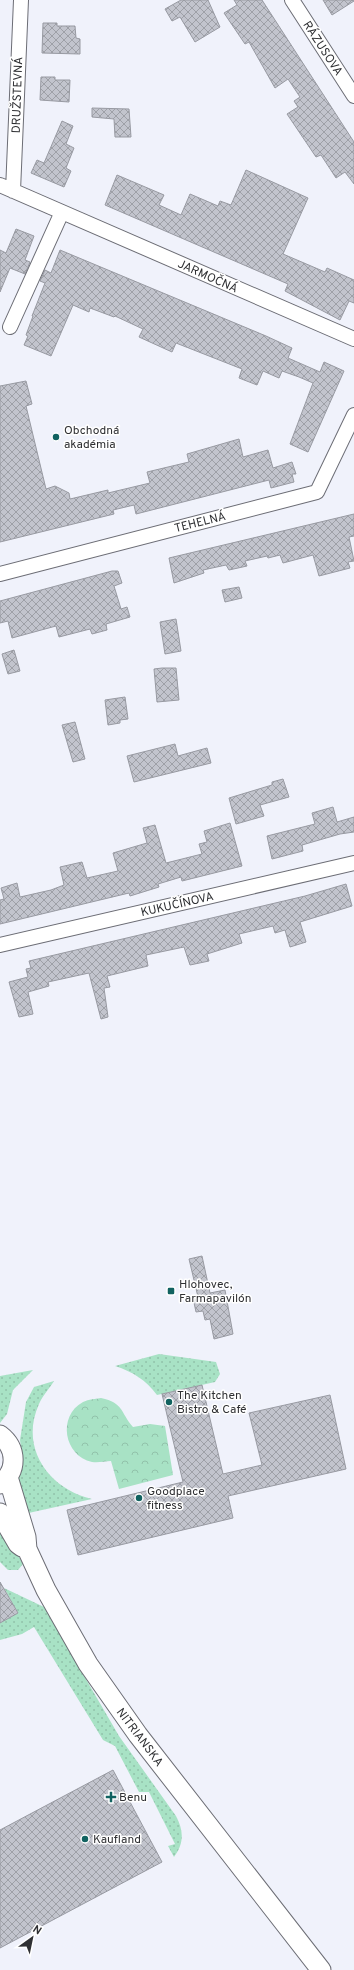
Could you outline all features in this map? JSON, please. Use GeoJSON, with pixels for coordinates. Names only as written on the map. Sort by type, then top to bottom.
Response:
{"type":"FeatureCollection","features":[{"type":"Feature","properties":{"kind":"main road","name":"NITRIANSKA"},"geometry":{"type":"LineString","coordinates":[[0,1435],[9,1444],[12,1450],[12,1468],[4,1480],[26,1536],[27,1549],[56,1608],[103,1687],[138,1735],[322,1970]]}},
{"type":"Feature","properties":{"kind":"main road","name":"NITRIANSKA"},"geometry":{"type":"LineString","coordinates":[[0,1513],[18,1544],[27,1549]]}},
{"type":"Feature","properties":{"kind":"street","name":"DRUŽSTEVNÁ"},"geometry":{"type":"LineString","coordinates":[[13,191],[21,0]]}},
{"type":"Feature","properties":{"kind":"street","name":"RÁZUSOVA"},"geometry":{"type":"LineString","coordinates":[[292,0],[354,96]]}},
{"type":"Feature","properties":{"kind":"street","name":"JARMOČNÁ"},"geometry":{"type":"LineString","coordinates":[[0,185],[354,339]]}},
{"type":"Feature","properties":{"kind":"street"},"geometry":{"type":"LineString","coordinates":[[10,327],[62,212]]}},
{"type":"Feature","properties":{"kind":"street","name":"TEHELNÁ"},"geometry":{"type":"LineString","coordinates":[[0,574],[317,492],[354,415]]}},
{"type":"Feature","properties":{"kind":"street","name":"KUKUČÍNOVA"},"geometry":{"type":"LineString","coordinates":[[0,945],[354,863]]}},
{"type":"Feature","properties":{"kind":"green space"},"geometry":{"type":"Polygon","coordinates":[[[159,1354],[216,1362],[220,1374],[215,1382],[157,1395],[139,1377],[115,1366],[159,1354]]]}},
{"type":"Feature","properties":{"kind":"green space"},"geometry":{"type":"Polygon","coordinates":[[[33,1370],[13,1390],[7,1414],[0,1423],[0,1376],[33,1370]]]}},
{"type":"Feature","properties":{"kind":"green space"},"geometry":{"type":"Polygon","coordinates":[[[54,1381],[39,1404],[34,1420],[33,1436],[36,1451],[42,1464],[51,1476],[63,1486],[77,1494],[92,1499],[24,1514],[14,1490],[23,1463],[20,1440],[26,1402],[34,1387],[54,1381]]]}},
{"type":"Feature","properties":{"kind":"green space"},"geometry":{"type":"Polygon","coordinates":[[[101,1398],[118,1405],[133,1427],[150,1424],[165,1426],[173,1475],[119,1489],[111,1461],[92,1462],[75,1452],[67,1435],[67,1426],[70,1416],[75,1408],[83,1402],[101,1398]]]}},
{"type":"Feature","properties":{"kind":"green space"},"geometry":{"type":"Polygon","coordinates":[[[2,1526],[23,1564],[18,1570],[8,1570],[0,1562],[0,1527],[2,1526]]]}},
{"type":"Feature","properties":{"kind":"green space"},"geometry":{"type":"Polygon","coordinates":[[[4,1588],[44,1607],[119,1736],[176,1816],[182,1832],[182,1837],[180,1847],[174,1857],[168,1846],[175,1844],[149,1792],[139,1792],[115,1746],[103,1740],[34,1627],[22,1634],[0,1640],[0,1623],[18,1613],[4,1588]]]}},
{"type":"Feature","properties":{"kind":"building"},"geometry":{"type":"Polygon","coordinates":[[[181,0],[208,0],[220,27],[195,42],[180,17],[172,21],[165,9],[181,0]]]}},
{"type":"Feature","properties":{"kind":"building"},"geometry":{"type":"Polygon","coordinates":[[[234,0],[262,0],[354,142],[354,184],[345,172],[336,178],[321,155],[316,157],[287,114],[298,107],[294,101],[300,97],[288,79],[275,88],[249,42],[245,44],[224,13],[237,5],[234,0]]]}},
{"type":"Feature","properties":{"kind":"building"},"geometry":{"type":"Polygon","coordinates":[[[323,0],[354,0],[354,1],[332,15],[323,0]]]}},
{"type":"Feature","properties":{"kind":"building"},"geometry":{"type":"Polygon","coordinates":[[[43,23],[57,23],[57,26],[75,26],[76,38],[80,39],[80,54],[42,53],[43,23]]]}},
{"type":"Feature","properties":{"kind":"building"},"geometry":{"type":"Polygon","coordinates":[[[41,77],[55,77],[55,80],[70,80],[69,102],[40,100],[41,77]]]}},
{"type":"Feature","properties":{"kind":"building"},"geometry":{"type":"Polygon","coordinates":[[[92,108],[129,109],[131,137],[115,137],[114,119],[92,117],[92,108]]]}},
{"type":"Feature","properties":{"kind":"building"},"geometry":{"type":"Polygon","coordinates":[[[62,121],[73,126],[66,144],[74,148],[66,168],[71,171],[64,187],[31,173],[37,160],[44,163],[62,121]]]}},
{"type":"Feature","properties":{"kind":"building"},"geometry":{"type":"Polygon","coordinates":[[[246,170],[308,198],[283,254],[325,272],[327,268],[354,280],[354,303],[349,301],[340,320],[285,291],[288,284],[105,205],[117,175],[164,195],[159,205],[181,215],[190,194],[218,206],[220,201],[231,205],[246,170]]]}},
{"type":"Feature","properties":{"kind":"building"},"geometry":{"type":"Polygon","coordinates":[[[16,229],[34,236],[25,260],[30,262],[25,274],[10,268],[0,292],[0,250],[6,253],[16,229]]]}},
{"type":"Feature","properties":{"kind":"building"},"geometry":{"type":"Polygon","coordinates":[[[60,250],[292,348],[288,358],[320,372],[324,362],[344,371],[308,452],[290,444],[313,383],[299,377],[282,371],[279,378],[263,371],[257,385],[239,378],[242,369],[176,343],[172,352],[139,337],[143,329],[115,316],[114,317],[90,308],[89,312],[73,305],[51,356],[24,345],[28,336],[26,335],[32,316],[45,283],[40,281],[45,270],[51,273],[60,250]]]}},
{"type":"Feature","properties":{"kind":"building"},"geometry":{"type":"Polygon","coordinates":[[[26,381],[32,404],[26,406],[46,489],[55,486],[69,493],[70,499],[108,490],[108,493],[150,483],[147,472],[189,462],[187,454],[239,439],[243,457],[268,450],[273,468],[292,462],[296,474],[292,474],[294,482],[271,488],[269,480],[136,514],[134,505],[113,510],[114,514],[0,542],[0,386],[26,381]]]}},
{"type":"Feature","properties":{"kind":"building"},"geometry":{"type":"Polygon","coordinates":[[[354,514],[354,536],[349,537],[354,561],[348,562],[350,568],[319,576],[313,555],[283,563],[280,555],[268,558],[267,556],[245,561],[247,566],[229,570],[226,565],[203,570],[204,573],[174,583],[169,558],[354,514]]]}},
{"type":"Feature","properties":{"kind":"building"},"geometry":{"type":"Polygon","coordinates":[[[112,571],[118,571],[122,583],[114,586],[121,609],[127,607],[130,617],[106,624],[107,630],[92,634],[90,629],[59,637],[56,626],[12,638],[8,621],[0,623],[0,601],[112,571]]]}},
{"type":"Feature","properties":{"kind":"building"},"geometry":{"type":"Polygon","coordinates":[[[239,587],[242,598],[225,602],[222,590],[239,587]]]}},
{"type":"Feature","properties":{"kind":"building"},"geometry":{"type":"Polygon","coordinates":[[[176,619],[181,651],[165,654],[160,622],[176,619]]]}},
{"type":"Feature","properties":{"kind":"building"},"geometry":{"type":"Polygon","coordinates":[[[14,650],[20,671],[8,674],[2,654],[14,650]]]}},
{"type":"Feature","properties":{"kind":"building"},"geometry":{"type":"Polygon","coordinates":[[[176,668],[179,700],[157,702],[154,669],[176,668]]]}},
{"type":"Feature","properties":{"kind":"building"},"geometry":{"type":"Polygon","coordinates":[[[125,697],[128,719],[120,720],[120,723],[108,725],[105,700],[125,697]]]}},
{"type":"Feature","properties":{"kind":"building"},"geometry":{"type":"Polygon","coordinates":[[[75,722],[85,759],[73,762],[62,725],[75,722]]]}},
{"type":"Feature","properties":{"kind":"building"},"geometry":{"type":"Polygon","coordinates":[[[175,744],[178,756],[207,748],[211,763],[134,782],[127,756],[175,744]]]}},
{"type":"Feature","properties":{"kind":"building"},"geometry":{"type":"Polygon","coordinates":[[[283,779],[289,797],[260,805],[264,816],[236,824],[229,798],[272,785],[272,782],[283,779]]]}},
{"type":"Feature","properties":{"kind":"building"},"geometry":{"type":"Polygon","coordinates":[[[333,807],[337,822],[354,817],[354,832],[340,834],[302,845],[303,851],[272,859],[267,836],[315,824],[312,813],[333,807]]]}},
{"type":"Feature","properties":{"kind":"building"},"geometry":{"type":"Polygon","coordinates":[[[230,823],[242,866],[182,881],[181,877],[158,884],[159,887],[130,896],[129,893],[0,924],[0,900],[4,899],[1,888],[17,883],[20,897],[51,890],[64,885],[60,867],[82,862],[87,878],[118,871],[113,853],[147,843],[143,828],[155,825],[166,863],[202,854],[199,844],[207,842],[204,831],[230,823]]]}},
{"type":"Feature","properties":{"kind":"building"},"geometry":{"type":"Polygon","coordinates":[[[346,884],[352,906],[300,922],[306,942],[290,947],[285,930],[275,933],[273,926],[239,934],[242,943],[207,954],[209,961],[190,965],[184,947],[146,955],[148,966],[107,976],[110,987],[104,988],[108,1017],[101,1019],[89,973],[48,982],[49,986],[28,992],[33,1014],[19,1017],[9,982],[28,977],[26,969],[31,968],[29,961],[305,896],[346,884]]]}},
{"type":"Feature","properties":{"kind":"building"},"geometry":{"type":"Polygon","coordinates":[[[202,1256],[210,1293],[225,1290],[233,1334],[214,1339],[210,1319],[205,1320],[203,1311],[196,1312],[193,1298],[198,1297],[189,1259],[202,1256]]]}},
{"type":"Feature","properties":{"kind":"building"},"geometry":{"type":"Polygon","coordinates":[[[202,1385],[223,1474],[262,1465],[249,1413],[330,1395],[346,1469],[228,1496],[233,1518],[78,1555],[67,1510],[183,1482],[162,1394],[202,1385]]]}},
{"type":"Feature","properties":{"kind":"building"},"geometry":{"type":"Polygon","coordinates":[[[0,1582],[18,1613],[0,1623],[0,1582]]]}},
{"type":"Feature","properties":{"kind":"building"},"geometry":{"type":"Polygon","coordinates":[[[113,1770],[162,1862],[0,1948],[0,1830],[113,1770]]]}},
{"type":"Feature","properties":{"kind":"place","name":"Obchodná akadémia"},"geometry":{"type":"Point","coordinates":[56,437]}},
{"type":"Feature","properties":{"kind":"place","name":"Hlohovec, Farmapavilón"},"geometry":{"type":"Point","coordinates":[171,1291]}},
{"type":"Feature","properties":{"kind":"place","name":"The Kitchen Bistro & Café"},"geometry":{"type":"Point","coordinates":[169,1402]}},
{"type":"Feature","properties":{"kind":"place","name":"Goodplace fitness"},"geometry":{"type":"Point","coordinates":[139,1498]}},
{"type":"Feature","properties":{"kind":"place","name":"Benu"},"geometry":{"type":"Point","coordinates":[111,1797]}},
{"type":"Feature","properties":{"kind":"place","name":"Kaufland"},"geometry":{"type":"Point","coordinates":[85,1839]}}]}
